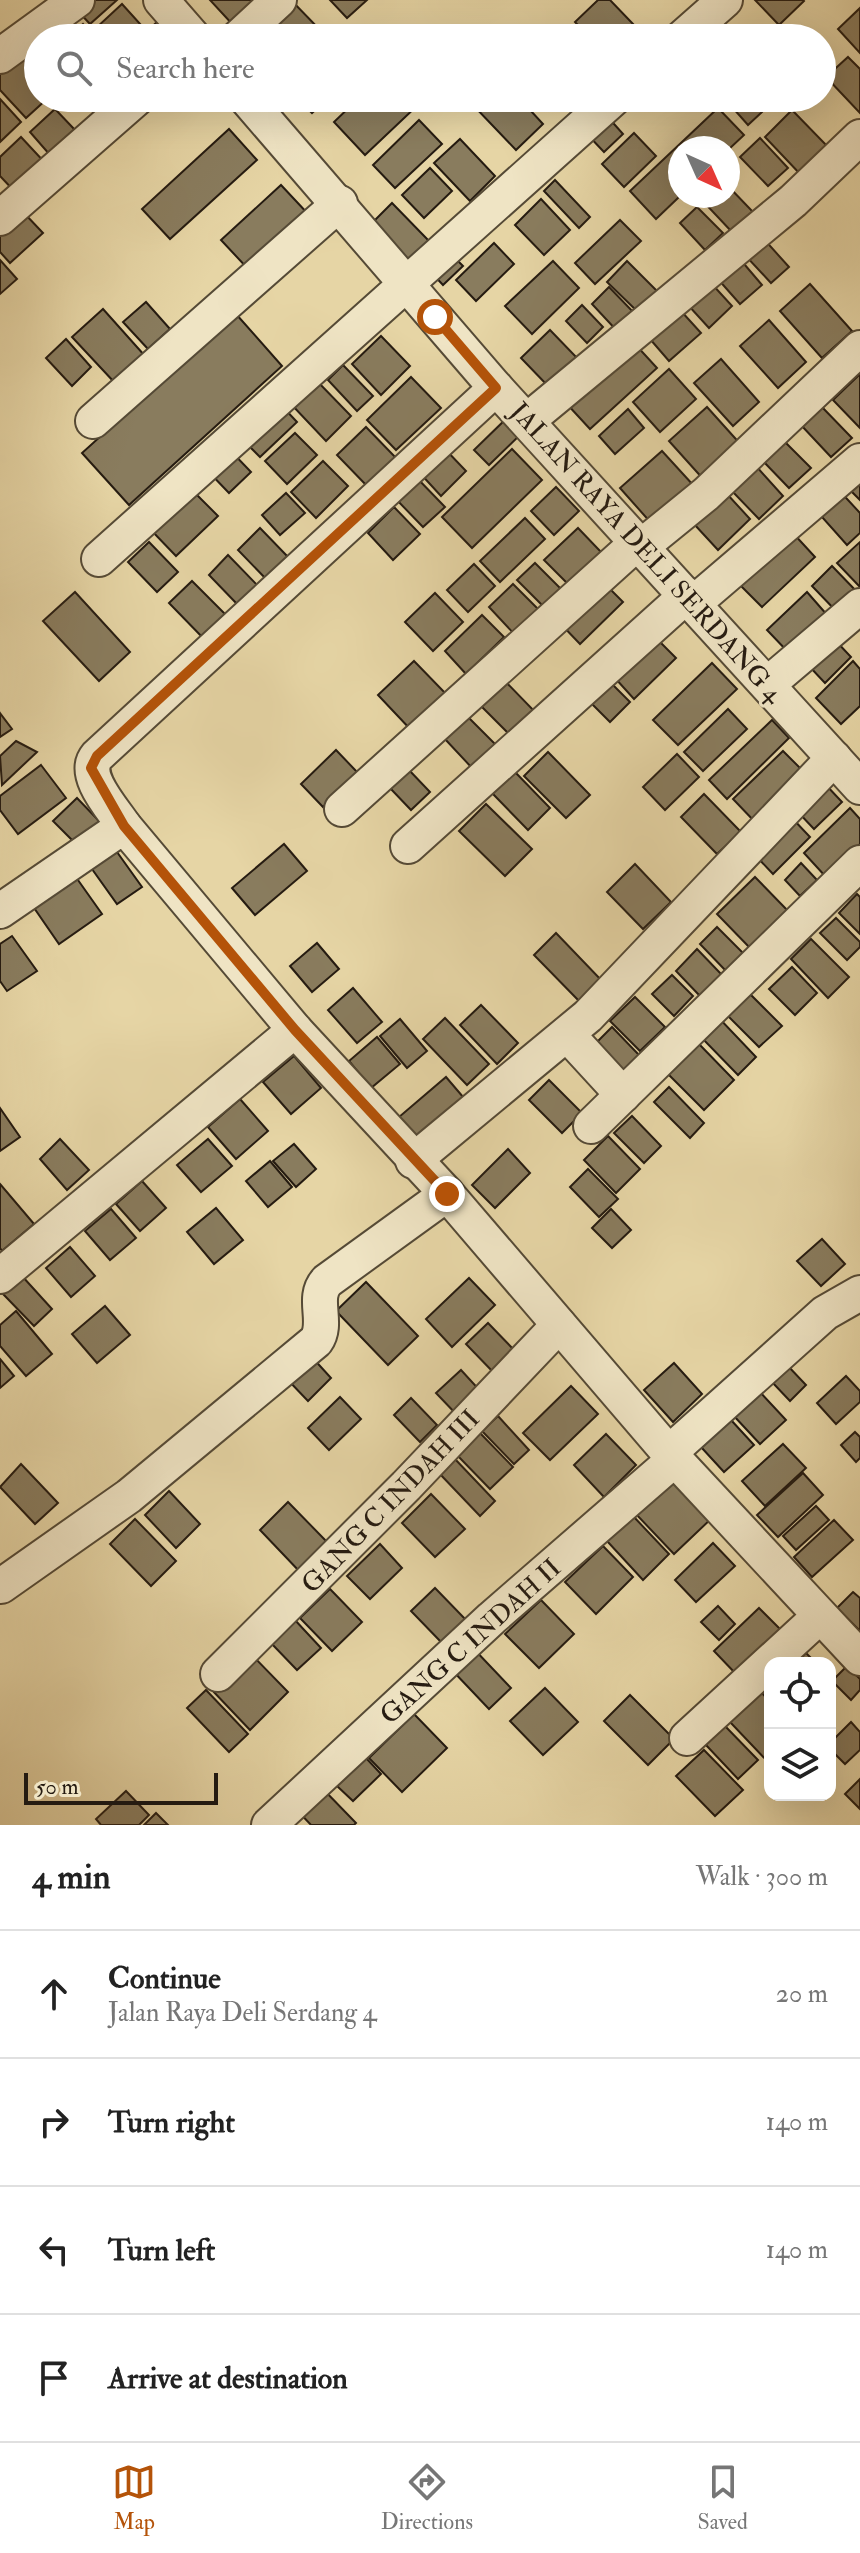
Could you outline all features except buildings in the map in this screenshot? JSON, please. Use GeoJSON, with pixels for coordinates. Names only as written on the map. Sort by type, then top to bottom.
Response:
{"type":"FeatureCollection","features":[{"type":"Feature","properties":{"kind":"street"},"geometry":{"type":"LineString","coordinates":[[44,24],[77,0]]}},
{"type":"Feature","properties":{"kind":"street"},"geometry":{"type":"LineString","coordinates":[[161,0],[182,24]]}},
{"type":"Feature","properties":{"kind":"street"},"geometry":{"type":"LineString","coordinates":[[253,24],[279,0]]}},
{"type":"Feature","properties":{"kind":"street"},"geometry":{"type":"LineString","coordinates":[[0,56],[24,39]]}},
{"type":"Feature","properties":{"kind":"street"},"geometry":{"type":"LineString","coordinates":[[0,218],[121,112]]}},
{"type":"Feature","properties":{"kind":"street","name":"JALAN RAYA DELI SERDANG 4"},"geometry":{"type":"LineString","coordinates":[[259,112],[340,203],[496,388],[860,787]]}},
{"type":"Feature","properties":{"kind":"street"},"geometry":{"type":"LineString","coordinates":[[99,559],[598,112]]}},
{"type":"Feature","properties":{"kind":"street"},"geometry":{"type":"LineString","coordinates":[[528,420],[793,201],[860,137]]}},
{"type":"Feature","properties":{"kind":"street"},"geometry":{"type":"LineString","coordinates":[[93,421],[340,203]]}},
{"type":"Feature","properties":{"kind":"street"},"geometry":{"type":"LineString","coordinates":[[342,809],[640,544],[706,494],[860,348]]}},
{"type":"Feature","properties":{"kind":"street"},"geometry":{"type":"LineString","coordinates":[[496,388],[97,756],[92,762],[92,774],[124,826],[295,1030],[413,1161],[447,1194],[672,1456],[860,1658]]}},
{"type":"Feature","properties":{"kind":"street"},"geometry":{"type":"LineString","coordinates":[[408,846],[690,599],[860,461]]}},
{"type":"Feature","properties":{"kind":"street"},"geometry":{"type":"LineString","coordinates":[[768,684],[860,606]]}},
{"type":"Feature","properties":{"kind":"street"},"geometry":{"type":"LineString","coordinates":[[413,1161],[588,1016],[834,758]]}},
{"type":"Feature","properties":{"kind":"street"},"geometry":{"type":"LineString","coordinates":[[0,911],[124,826]]}},
{"type":"Feature","properties":{"kind":"street"},"geometry":{"type":"LineString","coordinates":[[591,1126],[860,863]]}},
{"type":"Feature","properties":{"kind":"street"},"geometry":{"type":"LineString","coordinates":[[0,1276],[295,1030]]}},
{"type":"Feature","properties":{"kind":"street"},"geometry":{"type":"LineString","coordinates":[[567,1034],[623,1095]]}},
{"type":"Feature","properties":{"kind":"street"},"geometry":{"type":"LineString","coordinates":[[1,1586],[129,1496],[316,1341],[322,1331],[322,1286],[447,1194]]}},
{"type":"Feature","properties":{"kind":"street","name":"GANG C INDAH II"},"geometry":{"type":"LineString","coordinates":[[269,1825],[825,1313],[860,1293]]}},
{"type":"Feature","properties":{"kind":"street","name":"GANG C INDAH III"},"geometry":{"type":"LineString","coordinates":[[218,1674],[406,1486],[559,1325]]}},
{"type":"Feature","properties":{"kind":"street"},"geometry":{"type":"LineString","coordinates":[[687,1738],[820,1616]]}},
{"type":"Feature","properties":{"kind":"route"},"geometry":{"type":"LineString","coordinates":[[435,317],[496,388],[97,756],[91,768],[97,784],[124,826],[295,1030],[413,1161],[447,1194]]}}]}
